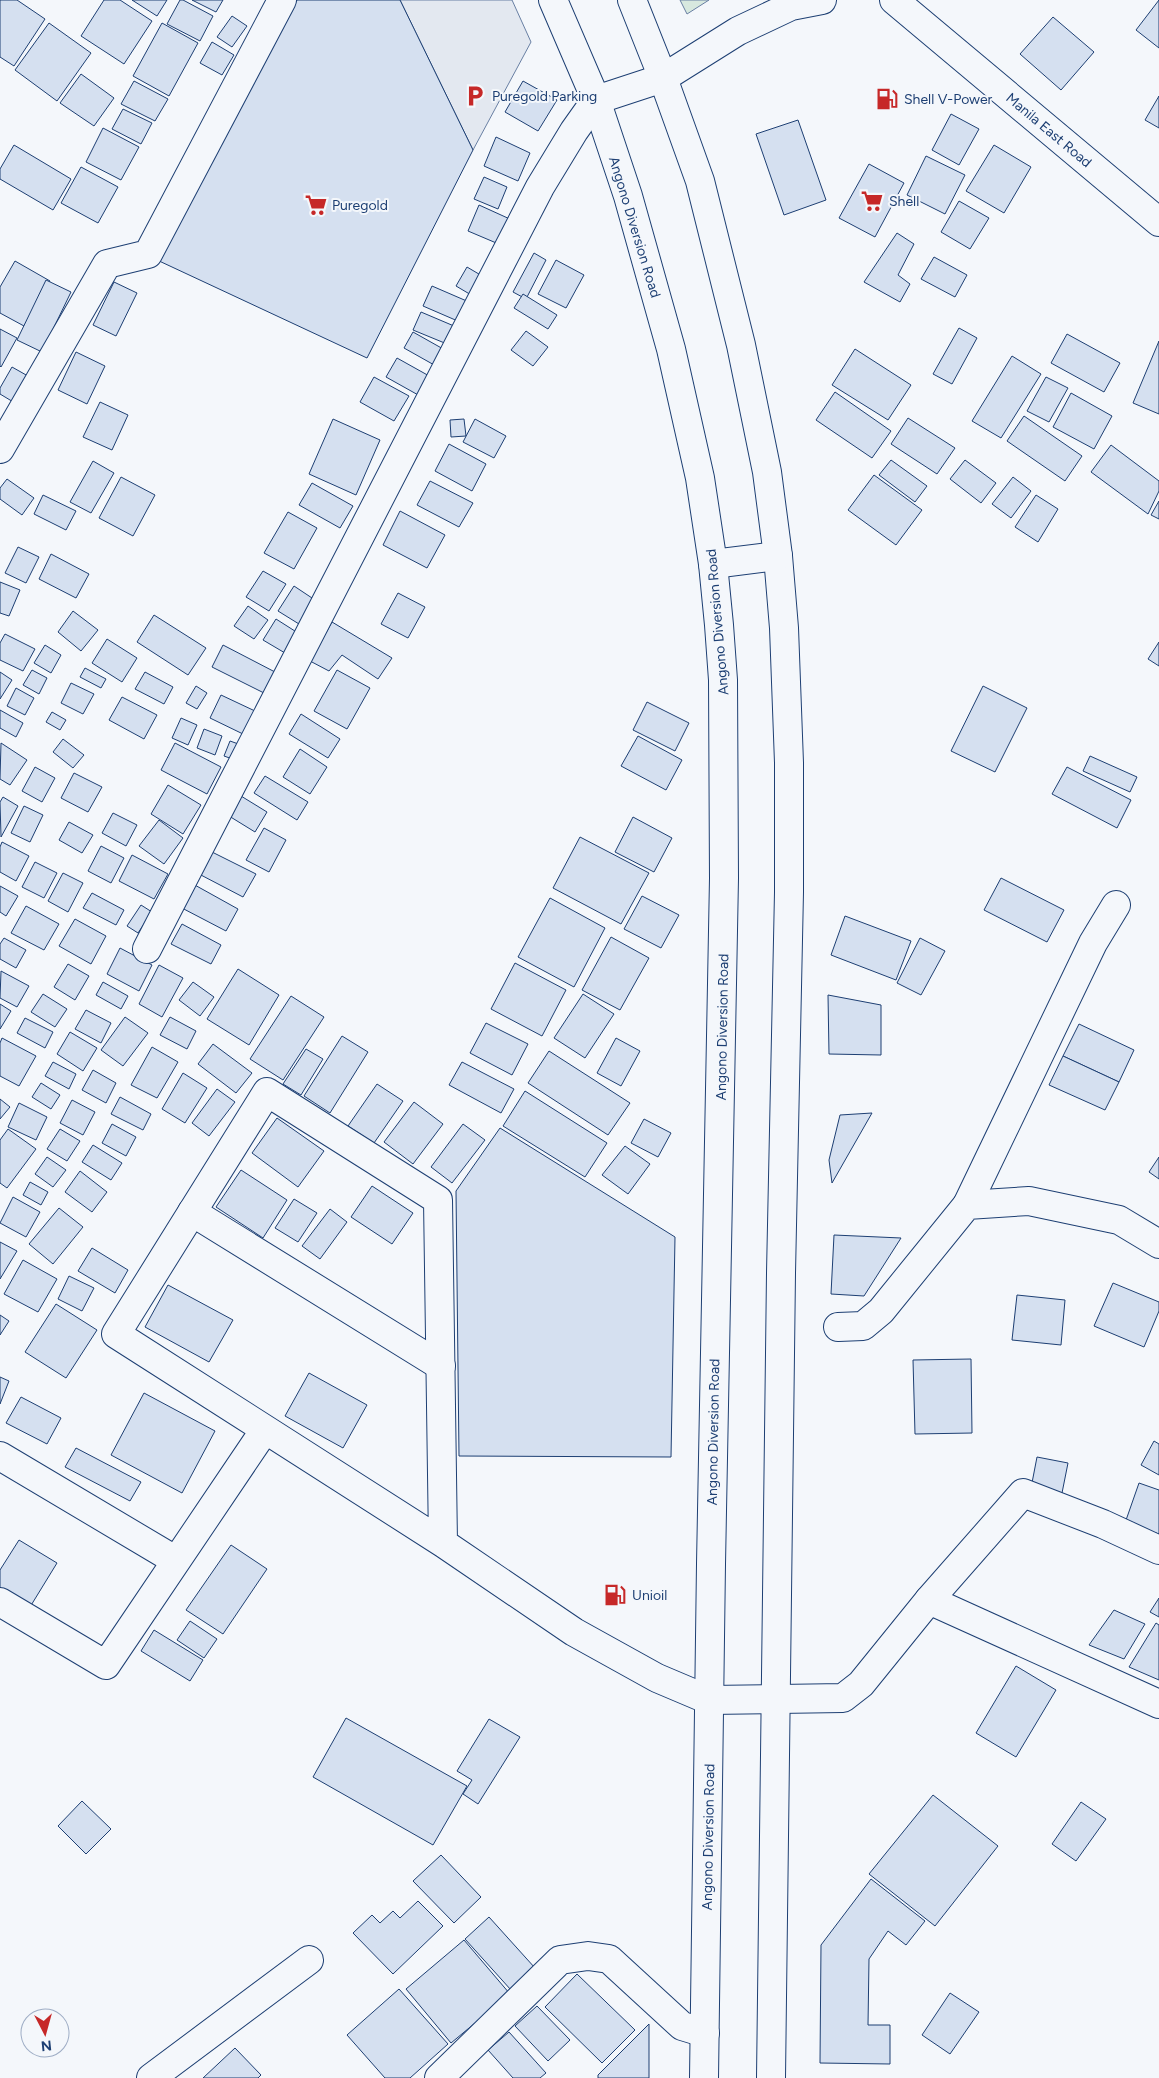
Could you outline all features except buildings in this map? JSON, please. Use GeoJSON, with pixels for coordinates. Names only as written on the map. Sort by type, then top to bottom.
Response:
{"type":"FeatureCollection","features":[{"type":"Feature","properties":{"kind":"street"},"geometry":{"type":"LineString","coordinates":[[0,449],[107,264],[148,254],[282,0]]}},
{"type":"Feature","properties":{"kind":"street","name":"Angono Diversion Road"},"geometry":{"type":"LineString","coordinates":[[553,0],[596,100],[628,196],[671,349],[700,478],[713,564],[723,680],[725,767],[704,2078]]}},
{"type":"Feature","properties":{"kind":"street"},"geometry":{"type":"LineString","coordinates":[[632,0],[663,78],[700,181],[741,345],[767,472],[778,556],[787,687],[789,852],[781,1273],[771,2078]]}},
{"type":"Feature","properties":{"kind":"street"},"geometry":{"type":"LineString","coordinates":[[146,949],[540,187],[574,131],[596,100],[663,78],[738,31],[791,6],[822,0]]}},
{"type":"Feature","properties":{"kind":"street","name":"Manila East Road"},"geometry":{"type":"LineString","coordinates":[[894,0],[1159,222]]}},
{"type":"Feature","properties":{"kind":"street"},"geometry":{"type":"LineString","coordinates":[[713,564],[778,556]]}},
{"type":"Feature","properties":{"kind":"street"},"geometry":{"type":"LineString","coordinates":[[838,1328],[863,1326],[881,1311],[967,1205],[1093,943],[1116,905]]}},
{"type":"Feature","properties":{"kind":"street"},"geometry":{"type":"LineString","coordinates":[[443,1544],[438,1200],[267,1092],[116,1334],[264,1431],[443,1544],[582,1636],[657,1678],[710,1700],[843,1698],[861,1684],[929,1600],[1023,1493],[1103,1524],[1159,1550]]}},
{"type":"Feature","properties":{"kind":"street"},"geometry":{"type":"LineString","coordinates":[[967,1205],[1029,1201],[1119,1220],[1159,1244]]}},
{"type":"Feature","properties":{"kind":"street"},"geometry":{"type":"LineString","coordinates":[[192,1212],[441,1366]]}},
{"type":"Feature","properties":{"kind":"street"},"geometry":{"type":"LineString","coordinates":[[0,1602],[106,1665],[175,1560],[264,1431]]}},
{"type":"Feature","properties":{"kind":"street"},"geometry":{"type":"LineString","coordinates":[[0,1456],[175,1560]]}},
{"type":"Feature","properties":{"kind":"street"},"geometry":{"type":"LineString","coordinates":[[929,1600],[1159,1704]]}},
{"type":"Feature","properties":{"kind":"street"},"geometry":{"type":"LineString","coordinates":[[439,2078],[560,1960],[588,1956],[609,1959],[682,2026],[705,2034]]}},
{"type":"Feature","properties":{"kind":"street"},"geometry":{"type":"LineString","coordinates":[[150,2078],[309,1960]]}},
{"type":"Feature","properties":{"kind":"street"},"geometry":{"type":"LineString","coordinates":[[704,2078],[723,2078]]}},
{"type":"Feature","properties":{"kind":"shaded area","name":"Puregold Parking"},"geometry":{"type":"Polygon","coordinates":[[[400,0],[512,0],[531,42],[473,150],[400,0]]]}},
{"type":"Feature","properties":{"kind":"shaded area"},"geometry":{"type":"Polygon","coordinates":[[[680,0],[709,0],[687,14],[680,0]]]}},
{"type":"Feature","properties":{"kind":"place","name":"Puregold Parking"},"geometry":{"type":"Point","coordinates":[475,96]}},
{"type":"Feature","properties":{"kind":"place","name":"Shell V-Power"},"geometry":{"type":"Point","coordinates":[887,99]}},
{"type":"Feature","properties":{"kind":"place","name":"Shell"},"geometry":{"type":"Point","coordinates":[872,201]}},
{"type":"Feature","properties":{"kind":"place","name":"Puregold"},"geometry":{"type":"Point","coordinates":[316,205]}},
{"type":"Feature","properties":{"kind":"place","name":"Unioil"},"geometry":{"type":"Point","coordinates":[615,1595]}}]}
